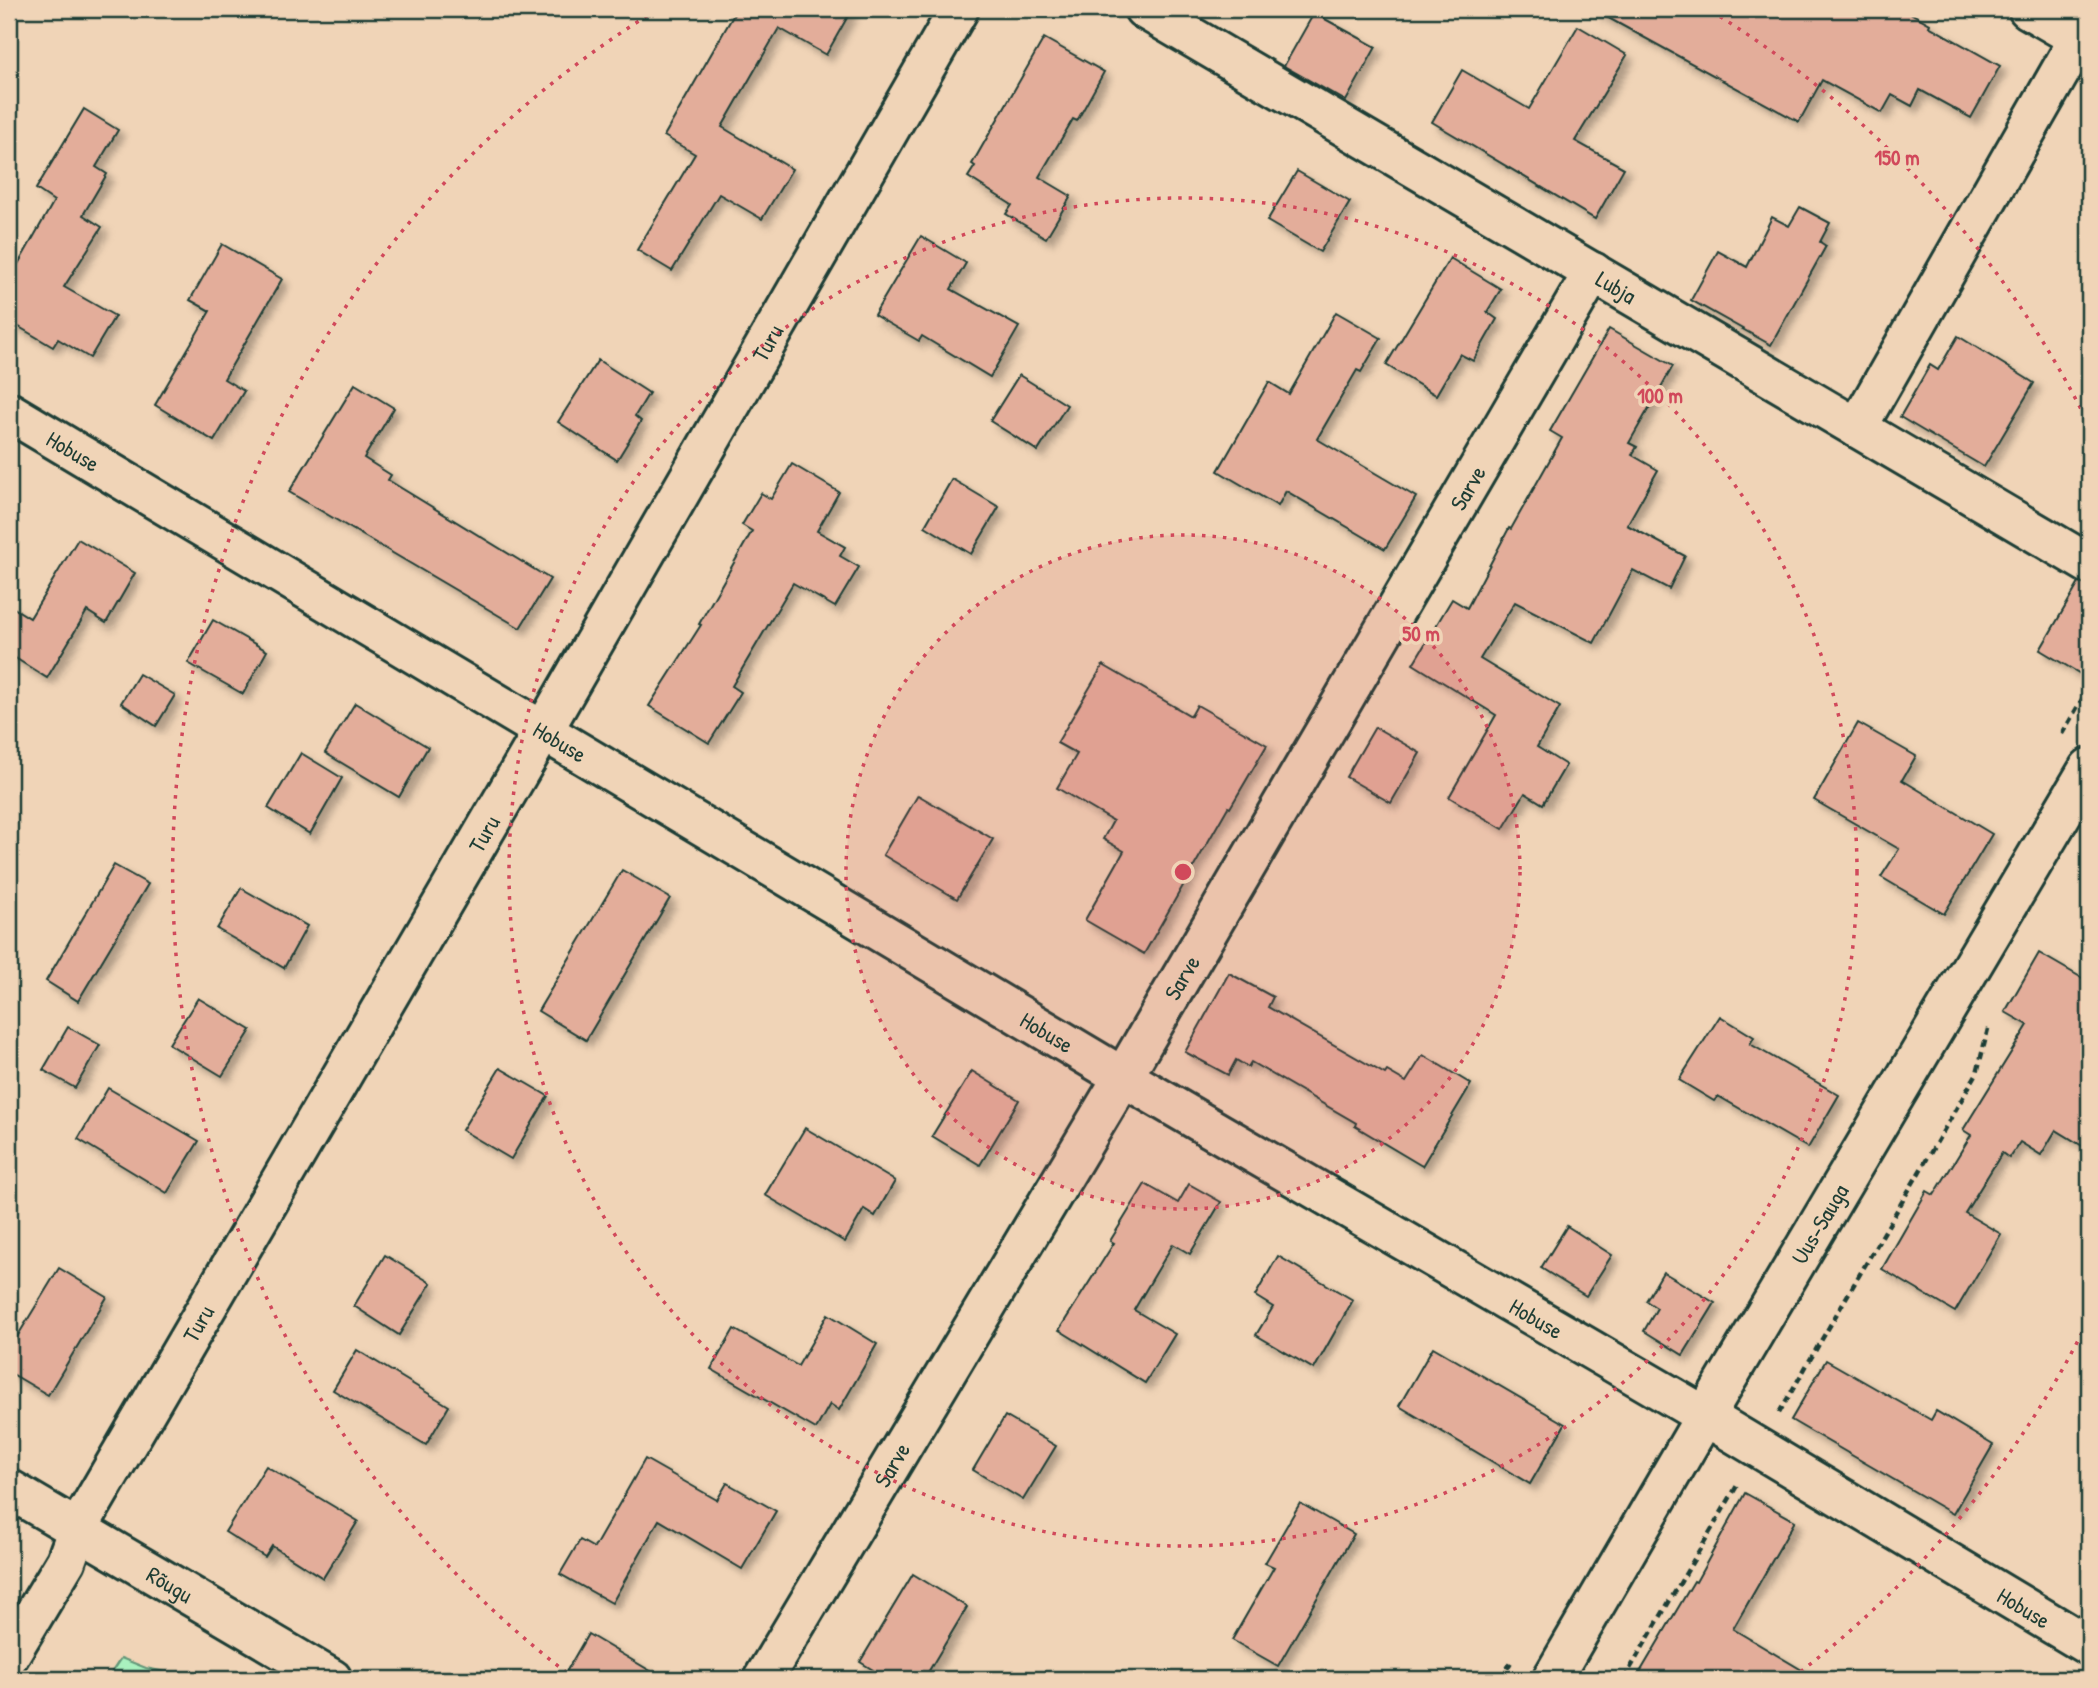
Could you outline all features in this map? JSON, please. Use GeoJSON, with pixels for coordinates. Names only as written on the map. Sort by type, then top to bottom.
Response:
{"type":"FeatureCollection","features":[{"type":"Feature","properties":{"kind":"street","name":"Turu"},"geometry":{"type":"LineString","coordinates":[[9,1656],[66,1561],[79,1528],[959,9]]}},
{"type":"Feature","properties":{"kind":"street","name":"Lubja"},"geometry":{"type":"LineString","coordinates":[[1144,9],[2089,564]]}},
{"type":"Feature","properties":{"kind":"street"},"geometry":{"type":"LineString","coordinates":[[1857,428],[2084,29],[2028,9]]}},
{"type":"Feature","properties":{"kind":"street","name":"Sarve"},"geometry":{"type":"LineString","coordinates":[[763,1679],[1123,1077],[1592,272]]}},
{"type":"Feature","properties":{"kind":"street","name":"Hobuse"},"geometry":{"type":"LineString","coordinates":[[9,412],[1123,1077],[1705,1416],[2089,1646]]}},
{"type":"Feature","properties":{"kind":"street","name":"Uus-Sauga"},"geometry":{"type":"LineString","coordinates":[[1552,1679],[2089,768]]}},
{"type":"Feature","properties":{"kind":"street","name":"Rõugu"},"geometry":{"type":"LineString","coordinates":[[9,1489],[332,1679]]}},
{"type":"Feature","properties":{"kind":"path"},"geometry":{"type":"LineString","coordinates":[[1624,1679],[1977,1073],[1990,1020]]}},
{"type":"Feature","properties":{"kind":"green space"},"geometry":{"type":"Polygon","coordinates":[[[121,1658],[146,1668],[180,1675],[182,1679],[107,1679],[121,1658]]]}},
{"type":"Feature","properties":{"kind":"building"},"geometry":{"type":"Polygon","coordinates":[[[737,9],[852,9],[826,55],[779,28],[722,127],[792,169],[762,219],[719,194],[672,271],[637,250],[695,154],[664,136],[737,9]]]}},
{"type":"Feature","properties":{"kind":"building"},"geometry":{"type":"Polygon","coordinates":[[[1592,9],[1903,9],[2000,66],[1971,118],[1920,90],[1912,106],[1892,95],[1882,113],[1822,80],[1799,122],[1592,9]]]}},
{"type":"Feature","properties":{"kind":"building"},"geometry":{"type":"Polygon","coordinates":[[[1314,13],[1376,47],[1346,101],[1284,66],[1314,13]]]}},
{"type":"Feature","properties":{"kind":"building"},"geometry":{"type":"Polygon","coordinates":[[[1578,26],[1627,55],[1575,141],[1624,168],[1595,219],[1432,122],[1462,70],[1529,109],[1578,26]]]}},
{"type":"Feature","properties":{"kind":"building"},"geometry":{"type":"Polygon","coordinates":[[[1044,38],[1104,72],[1077,121],[1073,119],[1039,177],[1071,196],[1046,238],[1006,214],[1012,205],[968,177],[975,166],[972,164],[1044,38]]]}},
{"type":"Feature","properties":{"kind":"building"},"geometry":{"type":"Polygon","coordinates":[[[84,109],[118,130],[96,167],[107,174],[83,215],[102,227],[64,287],[115,316],[90,358],[58,339],[53,347],[9,321],[9,280],[54,201],[36,189],[84,109]]]}},
{"type":"Feature","properties":{"kind":"building"},"geometry":{"type":"Polygon","coordinates":[[[1297,171],[1350,202],[1320,252],[1267,221],[1297,171]]]}},
{"type":"Feature","properties":{"kind":"building"},"geometry":{"type":"Polygon","coordinates":[[[1800,207],[1830,223],[1820,242],[1826,246],[1771,345],[1691,300],[1718,251],[1747,267],[1772,217],[1789,226],[1800,207]]]}},
{"type":"Feature","properties":{"kind":"building"},"geometry":{"type":"Polygon","coordinates":[[[921,236],[966,263],[951,289],[1019,327],[990,377],[922,336],[919,341],[874,315],[921,236]]]}},
{"type":"Feature","properties":{"kind":"building"},"geometry":{"type":"Polygon","coordinates":[[[222,244],[282,279],[224,379],[244,391],[214,441],[155,405],[210,311],[190,300],[222,244]]]}},
{"type":"Feature","properties":{"kind":"building"},"geometry":{"type":"Polygon","coordinates":[[[1450,258],[1501,289],[1487,312],[1497,319],[1473,361],[1460,354],[1436,395],[1386,365],[1450,258]]]}},
{"type":"Feature","properties":{"kind":"building"},"geometry":{"type":"Polygon","coordinates":[[[1336,312],[1381,338],[1361,372],[1357,370],[1317,439],[1416,497],[1385,549],[1286,491],[1278,506],[1218,471],[1269,382],[1289,394],[1336,312]]]}},
{"type":"Feature","properties":{"kind":"building"},"geometry":{"type":"Polygon","coordinates":[[[1609,329],[1673,366],[1629,443],[1637,447],[1632,455],[1658,470],[1627,525],[1685,556],[1669,589],[1633,570],[1594,643],[1515,602],[1480,659],[1560,707],[1537,747],[1566,765],[1543,804],[1525,793],[1503,829],[1449,797],[1496,715],[1413,664],[1452,599],[1467,608],[1509,528],[1511,529],[1562,438],[1550,431],[1609,329]]]}},
{"type":"Feature","properties":{"kind":"building"},"geometry":{"type":"Polygon","coordinates":[[[1958,336],[2034,383],[1984,467],[1900,417],[1930,365],[1938,370],[1958,336]]]}},
{"type":"Feature","properties":{"kind":"building"},"geometry":{"type":"Polygon","coordinates":[[[598,360],[649,393],[635,416],[641,421],[617,460],[558,422],[598,360]]]}},
{"type":"Feature","properties":{"kind":"building"},"geometry":{"type":"Polygon","coordinates":[[[1019,375],[1067,405],[1038,451],[990,421],[1019,375]]]}},
{"type":"Feature","properties":{"kind":"building"},"geometry":{"type":"Polygon","coordinates":[[[355,384],[394,408],[364,458],[391,475],[388,480],[550,579],[520,628],[289,492],[355,384]]]}},
{"type":"Feature","properties":{"kind":"building"},"geometry":{"type":"Polygon","coordinates":[[[792,464],[839,492],[817,531],[845,547],[840,556],[859,567],[835,607],[793,583],[732,686],[741,692],[709,743],[649,706],[701,625],[699,624],[752,531],[742,525],[761,493],[771,499],[792,464]]]}},
{"type":"Feature","properties":{"kind":"building"},"geometry":{"type":"Polygon","coordinates":[[[952,479],[999,507],[971,554],[925,526],[952,479]]]}},
{"type":"Feature","properties":{"kind":"building"},"geometry":{"type":"Polygon","coordinates":[[[78,539],[135,573],[106,623],[87,611],[47,678],[9,654],[9,605],[30,618],[78,539]]]}},
{"type":"Feature","properties":{"kind":"building"},"geometry":{"type":"Polygon","coordinates":[[[2079,583],[2089,586],[2089,679],[2040,650],[2079,583]]]}},
{"type":"Feature","properties":{"kind":"building"},"geometry":{"type":"Polygon","coordinates":[[[213,620],[267,651],[243,694],[188,663],[213,620]]]}},
{"type":"Feature","properties":{"kind":"building"},"geometry":{"type":"Polygon","coordinates":[[[1103,665],[1191,716],[1197,705],[1267,745],[1230,808],[1228,807],[1144,954],[1085,920],[1124,851],[1103,839],[1113,821],[1057,788],[1077,754],[1057,743],[1103,665]]]}},
{"type":"Feature","properties":{"kind":"building"},"geometry":{"type":"Polygon","coordinates":[[[139,674],[175,695],[156,726],[121,703],[139,674]]]}},
{"type":"Feature","properties":{"kind":"building"},"geometry":{"type":"Polygon","coordinates":[[[355,703],[428,747],[399,797],[325,753],[355,703]]]}},
{"type":"Feature","properties":{"kind":"building"},"geometry":{"type":"Polygon","coordinates":[[[1858,723],[1916,756],[1902,780],[1992,834],[1944,914],[1881,877],[1899,849],[1814,800],[1858,723]]]}},
{"type":"Feature","properties":{"kind":"building"},"geometry":{"type":"Polygon","coordinates":[[[1375,727],[1420,753],[1391,803],[1346,777],[1375,727]]]}},
{"type":"Feature","properties":{"kind":"building"},"geometry":{"type":"Polygon","coordinates":[[[301,753],[342,778],[310,834],[268,808],[301,753]]]}},
{"type":"Feature","properties":{"kind":"building"},"geometry":{"type":"Polygon","coordinates":[[[918,795],[993,839],[957,899],[883,855],[918,795]]]}},
{"type":"Feature","properties":{"kind":"building"},"geometry":{"type":"Polygon","coordinates":[[[114,865],[148,884],[78,1001],[46,981],[114,865]]]}},
{"type":"Feature","properties":{"kind":"building"},"geometry":{"type":"Polygon","coordinates":[[[622,870],[670,898],[586,1040],[538,1011],[622,870]]]}},
{"type":"Feature","properties":{"kind":"building"},"geometry":{"type":"Polygon","coordinates":[[[241,888],[307,926],[284,968],[217,929],[241,888]]]}},
{"type":"Feature","properties":{"kind":"building"},"geometry":{"type":"Polygon","coordinates":[[[2039,953],[2089,982],[2089,1150],[2056,1130],[2041,1155],[2020,1142],[2009,1158],[2002,1153],[1965,1213],[2001,1234],[1955,1312],[1882,1269],[1927,1191],[1934,1195],[1971,1135],[1963,1130],[2028,1025],[2005,1012],[2039,953]]]}},
{"type":"Feature","properties":{"kind":"building"},"geometry":{"type":"Polygon","coordinates":[[[1229,973],[1273,997],[1268,1007],[1385,1074],[1387,1071],[1406,1082],[1423,1055],[1471,1084],[1422,1166],[1355,1126],[1356,1123],[1251,1062],[1248,1067],[1236,1060],[1228,1075],[1185,1052],[1229,973]]]}},
{"type":"Feature","properties":{"kind":"building"},"geometry":{"type":"Polygon","coordinates":[[[198,998],[251,1030],[222,1076],[169,1044],[198,998]]]}},
{"type":"Feature","properties":{"kind":"building"},"geometry":{"type":"Polygon","coordinates":[[[1720,1016],[1754,1037],[1750,1044],[1839,1095],[1808,1148],[1718,1096],[1714,1101],[1679,1080],[1720,1016]]]}},
{"type":"Feature","properties":{"kind":"building"},"geometry":{"type":"Polygon","coordinates":[[[68,1027],[100,1045],[75,1088],[43,1070],[68,1027]]]}},
{"type":"Feature","properties":{"kind":"building"},"geometry":{"type":"Polygon","coordinates":[[[500,1068],[548,1096],[511,1159],[462,1130],[500,1068]]]}},
{"type":"Feature","properties":{"kind":"building"},"geometry":{"type":"Polygon","coordinates":[[[972,1071],[1019,1100],[980,1165],[932,1136],[972,1071]]]}},
{"type":"Feature","properties":{"kind":"building"},"geometry":{"type":"Polygon","coordinates":[[[108,1088],[199,1141],[167,1193],[78,1139],[108,1088]]]}},
{"type":"Feature","properties":{"kind":"building"},"geometry":{"type":"Polygon","coordinates":[[[805,1128],[895,1181],[875,1216],[864,1209],[845,1242],[765,1195],[805,1128]]]}},
{"type":"Feature","properties":{"kind":"building"},"geometry":{"type":"Polygon","coordinates":[[[1145,1184],[1178,1203],[1189,1184],[1221,1202],[1190,1254],[1173,1244],[1134,1310],[1175,1334],[1145,1383],[1059,1330],[1114,1243],[1110,1241],[1145,1184]]]}},
{"type":"Feature","properties":{"kind":"building"},"geometry":{"type":"Polygon","coordinates":[[[1567,1226],[1612,1255],[1586,1296],[1541,1268],[1567,1226]]]}},
{"type":"Feature","properties":{"kind":"building"},"geometry":{"type":"Polygon","coordinates":[[[385,1255],[431,1283],[399,1335],[354,1306],[385,1255]]]}},
{"type":"Feature","properties":{"kind":"building"},"geometry":{"type":"Polygon","coordinates":[[[1278,1256],[1353,1300],[1314,1369],[1256,1335],[1273,1307],[1255,1296],[1278,1256]]]}},
{"type":"Feature","properties":{"kind":"building"},"geometry":{"type":"Polygon","coordinates":[[[59,1268],[107,1297],[48,1395],[9,1372],[9,1350],[59,1268]]]}},
{"type":"Feature","properties":{"kind":"building"},"geometry":{"type":"Polygon","coordinates":[[[1663,1272],[1715,1303],[1683,1355],[1644,1331],[1657,1308],[1646,1301],[1663,1272]]]}},
{"type":"Feature","properties":{"kind":"building"},"geometry":{"type":"Polygon","coordinates":[[[828,1314],[877,1344],[839,1410],[830,1404],[816,1429],[711,1369],[734,1329],[798,1366],[828,1314]]]}},
{"type":"Feature","properties":{"kind":"building"},"geometry":{"type":"Polygon","coordinates":[[[1433,1347],[1565,1424],[1530,1484],[1399,1406],[1433,1347]]]}},
{"type":"Feature","properties":{"kind":"building"},"geometry":{"type":"Polygon","coordinates":[[[357,1350],[449,1406],[426,1445],[333,1390],[357,1350]]]}},
{"type":"Feature","properties":{"kind":"building"},"geometry":{"type":"Polygon","coordinates":[[[1826,1360],[1931,1420],[1936,1411],[1993,1445],[1953,1514],[1791,1420],[1826,1360]]]}},
{"type":"Feature","properties":{"kind":"building"},"geometry":{"type":"Polygon","coordinates":[[[1005,1416],[1056,1446],[1023,1500],[973,1470],[1005,1416]]]}},
{"type":"Feature","properties":{"kind":"building"},"geometry":{"type":"Polygon","coordinates":[[[645,1459],[717,1500],[727,1483],[776,1511],[742,1569],[659,1520],[612,1603],[560,1574],[580,1540],[594,1548],[645,1459]]]}},
{"type":"Feature","properties":{"kind":"building"},"geometry":{"type":"Polygon","coordinates":[[[266,1466],[358,1521],[323,1578],[272,1546],[265,1557],[225,1532],[266,1466]]]}},
{"type":"Feature","properties":{"kind":"building"},"geometry":{"type":"Polygon","coordinates":[[[1745,1493],[1795,1521],[1733,1629],[1817,1679],[1636,1679],[1694,1581],[1696,1582],[1745,1493]]]}},
{"type":"Feature","properties":{"kind":"building"},"geometry":{"type":"Polygon","coordinates":[[[1300,1503],[1354,1534],[1278,1666],[1232,1640],[1274,1567],[1265,1563],[1300,1503]]]}},
{"type":"Feature","properties":{"kind":"building"},"geometry":{"type":"Polygon","coordinates":[[[913,1574],[967,1607],[924,1679],[888,1679],[860,1662],[913,1574]]]}},
{"type":"Feature","properties":{"kind":"building"},"geometry":{"type":"Polygon","coordinates":[[[588,1634],[664,1679],[562,1679],[588,1634]]]}}]}
